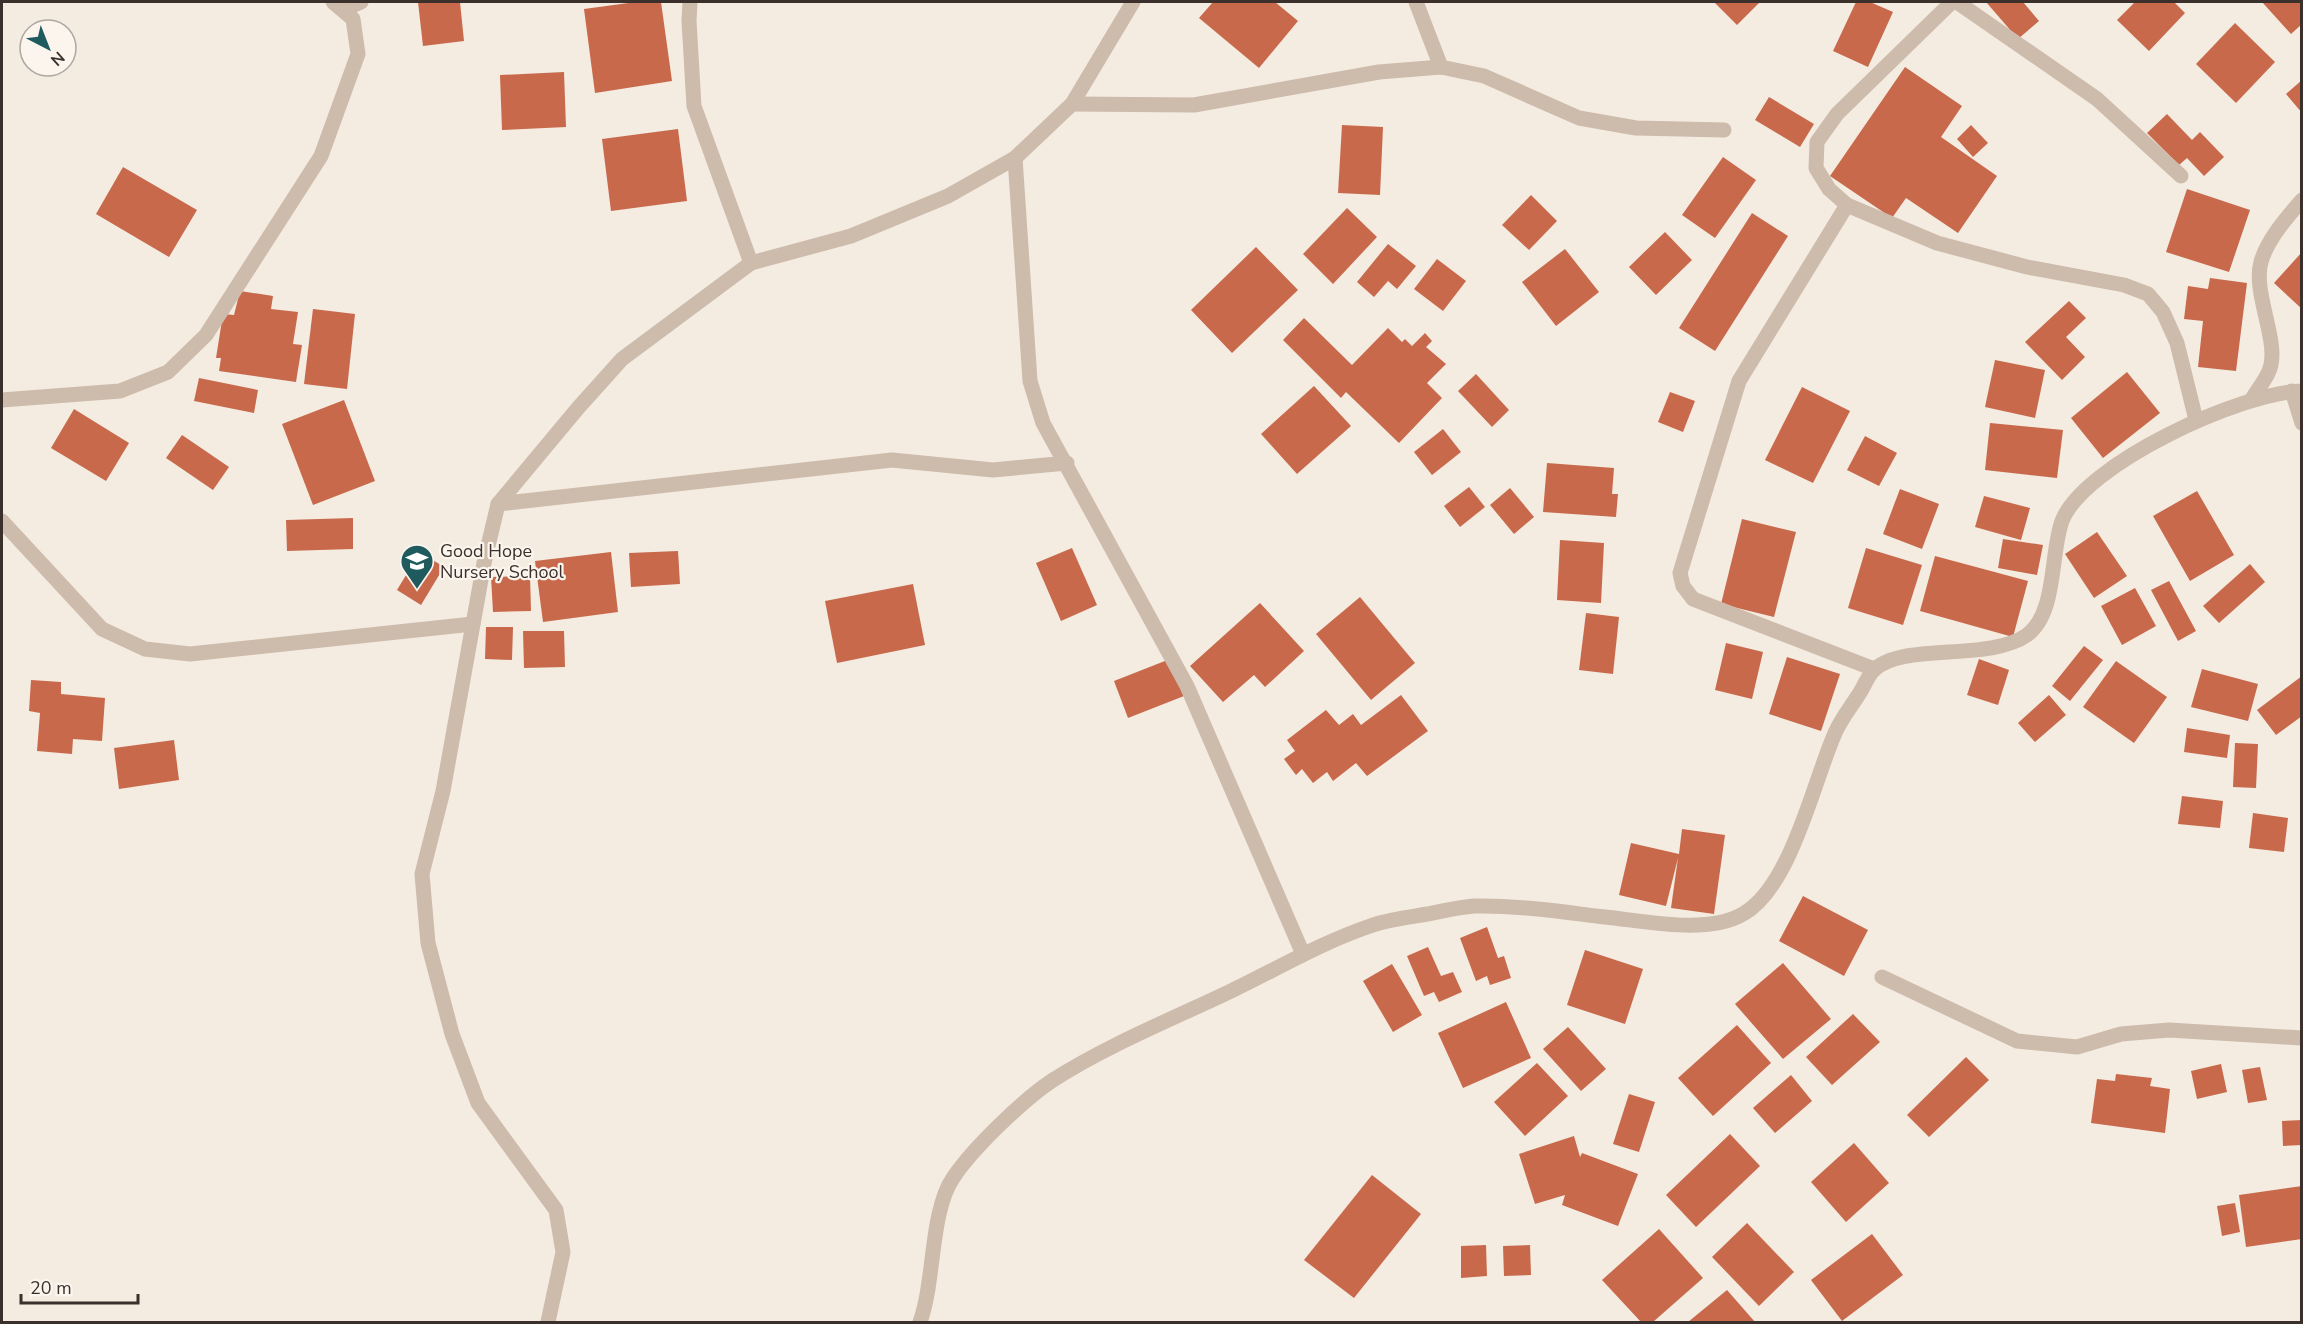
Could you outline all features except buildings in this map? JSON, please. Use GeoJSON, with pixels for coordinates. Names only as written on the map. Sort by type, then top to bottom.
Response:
{"type":"FeatureCollection","features":[{"type":"Feature","properties":{"kind":"street"},"geometry":{"type":"LineString","coordinates":[[339,5],[361,2]]}},
{"type":"Feature","properties":{"kind":"street"},"geometry":{"type":"LineString","coordinates":[[690,2],[694,106],[751,263]]}},
{"type":"Feature","properties":{"kind":"street"},"geometry":{"type":"LineString","coordinates":[[548,1323],[563,1252],[556,1210],[478,1102],[452,1034],[428,943],[422,874],[443,791],[473,624],[498,504],[622,359],[751,263],[851,236],[948,196],[1015,158],[1072,104],[1132,2]]}},
{"type":"Feature","properties":{"kind":"street"},"geometry":{"type":"LineString","coordinates":[[1416,2],[1441,68]]}},
{"type":"Feature","properties":{"kind":"street"},"geometry":{"type":"LineString","coordinates":[[1952,2],[1837,114],[1817,142],[1816,168],[1829,189],[1847,205],[1937,243],[2027,267],[2124,285],[2148,294],[2163,312],[2177,343],[2196,420]]}},
{"type":"Feature","properties":{"kind":"street"},"geometry":{"type":"LineString","coordinates":[[1957,2],[2097,99],[2181,176]]}},
{"type":"Feature","properties":{"kind":"street"},"geometry":{"type":"LineString","coordinates":[[2,400],[120,392],[168,372],[206,336],[321,156],[358,54],[353,19],[339,5]]}},
{"type":"Feature","properties":{"kind":"street"},"geometry":{"type":"LineString","coordinates":[[1072,104],[1194,105],[1379,72],[1441,68],[1484,76],[1579,118],[1635,128],[1724,129]]}},
{"type":"Feature","properties":{"kind":"street"},"geometry":{"type":"LineString","coordinates":[[1015,158],[1030,381],[1043,423],[1067,463],[1187,686],[1303,954]]}},
{"type":"Feature","properties":{"kind":"street"},"geometry":{"type":"LineString","coordinates":[[2252,399],[2270,370],[2268,322],[2259,289],[2261,261],[2283,222],[2301,200]]}},
{"type":"Feature","properties":{"kind":"street"},"geometry":{"type":"LineString","coordinates":[[1847,205],[1739,381],[1680,573],[1683,586],[1693,599],[1874,669]]}},
{"type":"Feature","properties":{"kind":"street"},"geometry":{"type":"LineString","coordinates":[[920,1323],[930,1282],[936,1231],[950,1181],[984,1139],[1050,1082],[1136,1035],[1234,990],[1303,954],[1377,924],[1472,906],[1569,913],[1679,925],[1723,922],[1742,915],[1763,900],[1791,852],[1836,729],[1874,669],[1895,658],[2001,646],[2018,640],[2033,630],[2044,613],[2062,522],[2075,500],[2094,480],[2196,420],[2252,399],[2296,391],[2301,423]]}},
{"type":"Feature","properties":{"kind":"street"},"geometry":{"type":"LineString","coordinates":[[498,504],[892,460],[993,470],[1067,463]]}},
{"type":"Feature","properties":{"kind":"street"},"geometry":{"type":"LineString","coordinates":[[2,521],[102,629],[145,649],[190,654],[473,624]]}},
{"type":"Feature","properties":{"kind":"street"},"geometry":{"type":"LineString","coordinates":[[1882,977],[2017,1041],[2077,1047],[2121,1034],[2169,1030],[2301,1038]]}},
{"type":"Feature","properties":{"kind":"place","name":"Good Hope Nursery School"},"geometry":{"type":"Point","coordinates":[417,590]}}]}
